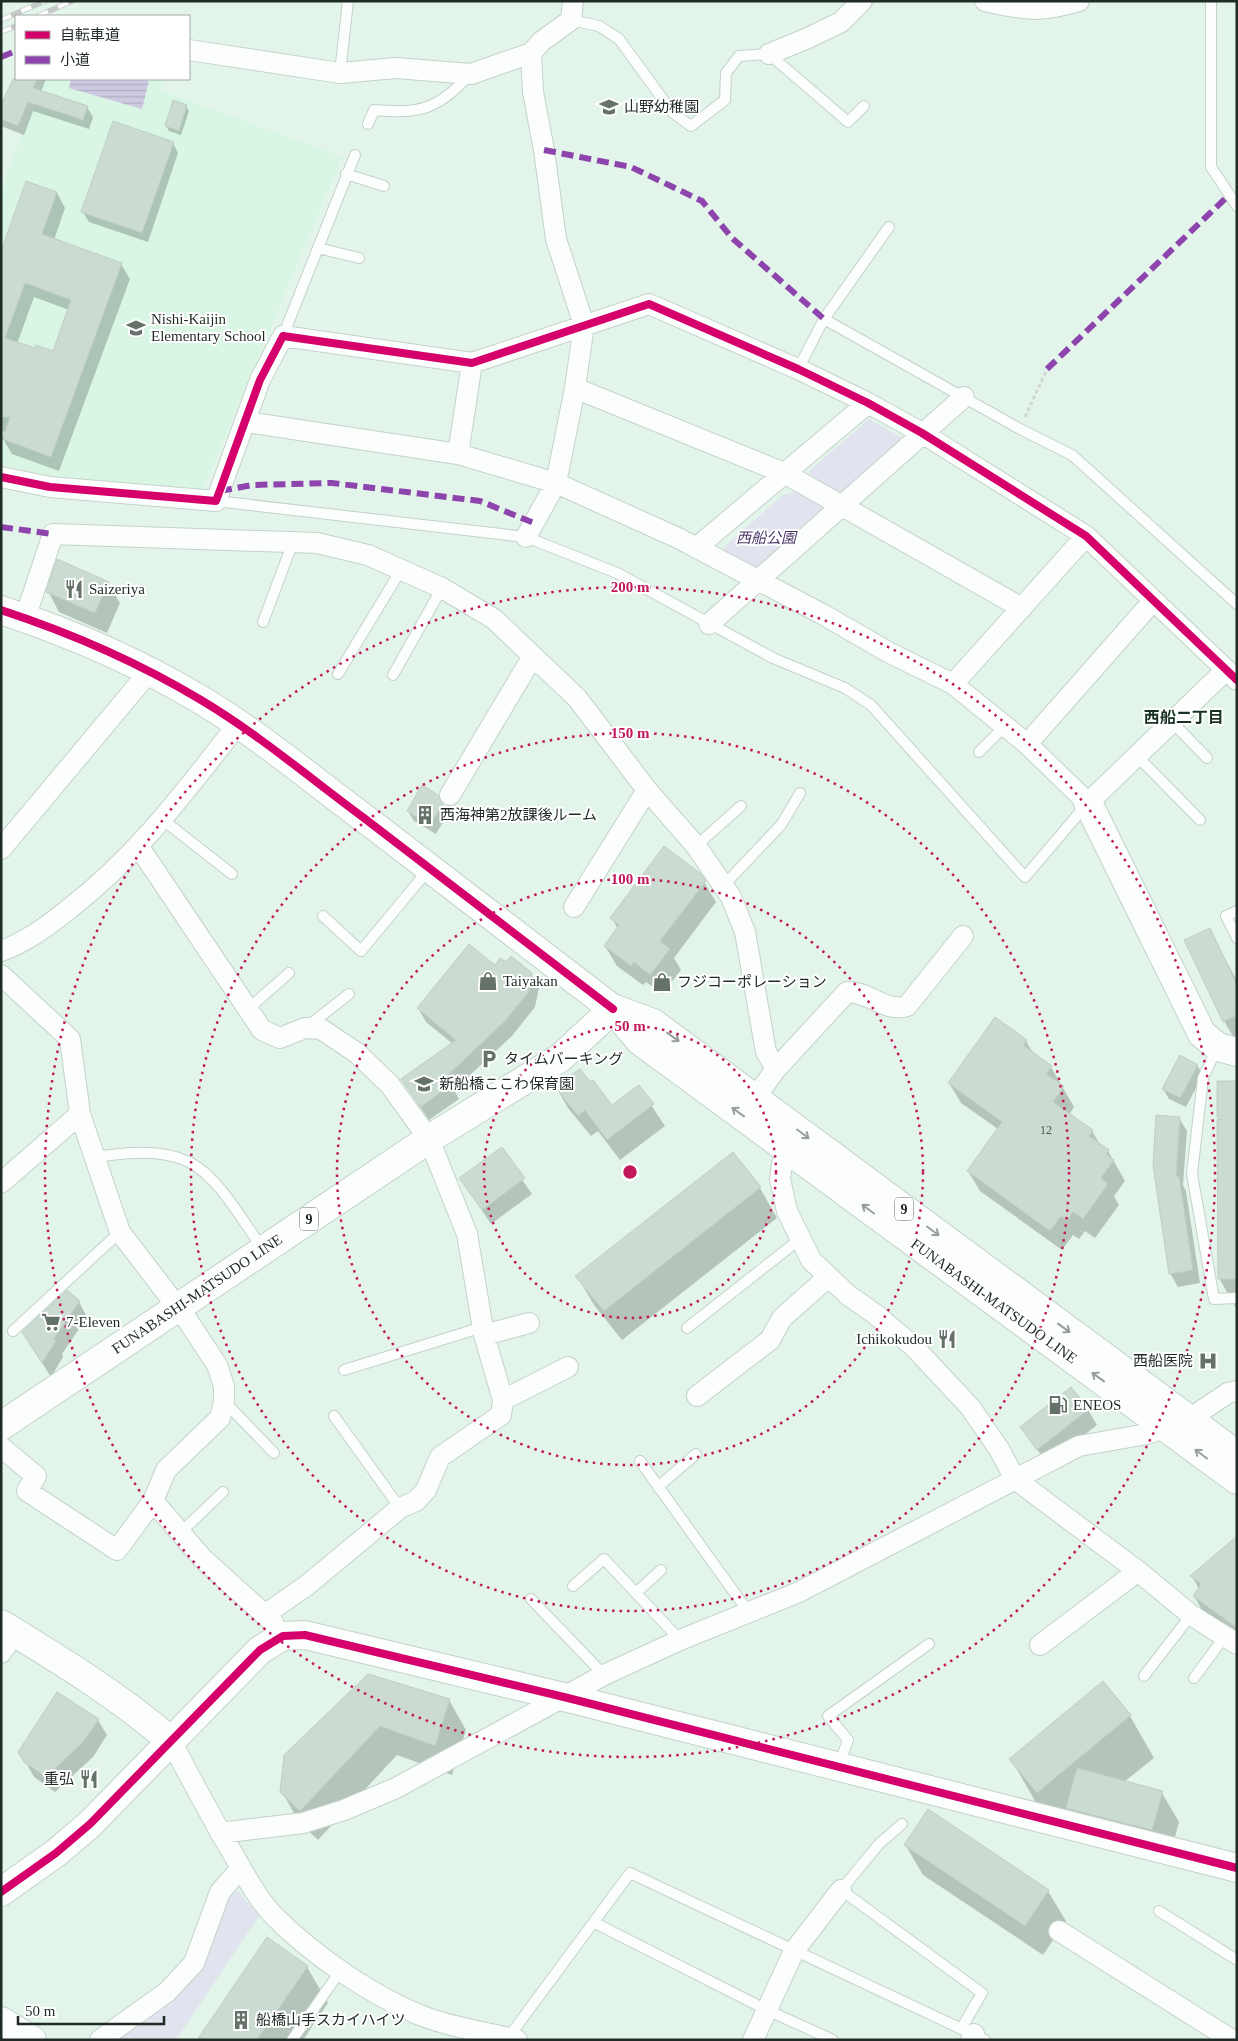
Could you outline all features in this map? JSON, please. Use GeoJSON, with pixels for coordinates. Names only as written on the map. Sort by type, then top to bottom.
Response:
{"type":"FeatureCollection","features":[{"type":"Feature","properties":{"kind":"street"},"geometry":{"type":"LineString","coordinates":[[769,54],[841,22],[862,1]]}},
{"type":"Feature","properties":{"kind":"street"},"geometry":{"type":"LineString","coordinates":[[985,1],[1024,10],[1056,8],[1079,1]]}},
{"type":"Feature","properties":{"kind":"street"},"geometry":{"type":"LineString","coordinates":[[190,50],[340,73],[396,68],[471,74],[531,53],[572,11]]}},
{"type":"Feature","properties":{"kind":"street"},"geometry":{"type":"LineString","coordinates":[[526,537],[556,484],[576,388],[584,325],[556,238],[544,150],[533,92],[531,53]]}},
{"type":"Feature","properties":{"kind":"street"},"geometry":{"type":"LineString","coordinates":[[1,477],[50,487],[216,500],[260,380],[283,336],[472,363],[649,304],[798,369],[868,403],[922,433],[1086,536],[1232,675],[1172,722],[1088,803]]}},
{"type":"Feature","properties":{"kind":"street"},"geometry":{"type":"LineString","coordinates":[[458,454],[472,363]]}},
{"type":"Feature","properties":{"kind":"street"},"geometry":{"type":"LineString","coordinates":[[576,388],[784,473],[1022,608]]}},
{"type":"Feature","properties":{"kind":"street"},"geometry":{"type":"LineString","coordinates":[[709,624],[964,397]]}},
{"type":"Feature","properties":{"kind":"street"},"geometry":{"type":"LineString","coordinates":[[696,548],[868,403]]}},
{"type":"Feature","properties":{"kind":"street"},"geometry":{"type":"LineString","coordinates":[[246,422],[458,454],[556,484],[696,548],[824,615],[888,652],[953,684],[1027,744],[1088,803],[1202,1034],[1227,1049]]}},
{"type":"Feature","properties":{"kind":"street"},"geometry":{"type":"LineString","coordinates":[[613,1009],[430,868],[238,724],[201,700],[149,672],[68,633],[13,614],[53,534],[317,543],[347,548],[442,588],[494,619],[577,698],[647,790],[696,846],[724,885],[744,932],[766,1052],[776,1069]]}},
{"type":"Feature","properties":{"kind":"street"},"geometry":{"type":"LineString","coordinates":[[953,684],[1086,536]]}},
{"type":"Feature","properties":{"kind":"street"},"geometry":{"type":"LineString","coordinates":[[1027,744],[1153,601]]}},
{"type":"Feature","properties":{"kind":"street"},"geometry":{"type":"LineString","coordinates":[[450,795],[533,656]]}},
{"type":"Feature","properties":{"kind":"street"},"geometry":{"type":"LineString","coordinates":[[1,849],[149,672]]}},
{"type":"Feature","properties":{"kind":"street"},"geometry":{"type":"LineString","coordinates":[[1,951],[21,944],[46,928],[81,900],[139,847],[163,820],[238,724]]}},
{"type":"Feature","properties":{"kind":"street"},"geometry":{"type":"LineString","coordinates":[[574,907],[647,790]]}},
{"type":"Feature","properties":{"kind":"street"},"geometry":{"type":"LineString","coordinates":[[139,847],[262,1030],[280,1038],[305,1028],[321,1029],[357,1053],[390,1085],[429,1139],[467,1234],[484,1331],[503,1400],[501,1414],[440,1457],[426,1490],[416,1502],[400,1508],[306,1586],[264,1615]]}},
{"type":"Feature","properties":{"kind":"street"},"geometry":{"type":"LineString","coordinates":[[755,1098],[776,1069],[847,992],[858,991],[888,1007],[900,1008],[907,1006],[963,936]]}},
{"type":"Feature","properties":{"kind":"street"},"geometry":{"type":"LineString","coordinates":[[1,975],[70,1038],[80,1114],[120,1232],[178,1307],[217,1365],[224,1386],[224,1402],[220,1418],[166,1470],[153,1501],[117,1550],[27,1491],[36,1476],[1,1447]]}},
{"type":"Feature","properties":{"kind":"street","name":"FUNABASHI-MATSUDO LINE"},"geometry":{"type":"LineString","coordinates":[[613,1009],[653,1023],[755,1098],[1177,1423],[1237,1480]]}},
{"type":"Feature","properties":{"kind":"street","name":"FUNABASHI-MATSUDO LINE"},"geometry":{"type":"LineString","coordinates":[[1,1426],[429,1139],[560,1058],[613,1009]]}},
{"type":"Feature","properties":{"kind":"street","name":"FUNABASHI-MATSUDO LINE"},"geometry":{"type":"LineString","coordinates":[[613,1009],[640,1041],[791,1152],[1177,1423],[1237,1455]]}},
{"type":"Feature","properties":{"kind":"street"},"geometry":{"type":"LineString","coordinates":[[1,1182],[80,1114]]}},
{"type":"Feature","properties":{"kind":"street"},"geometry":{"type":"LineString","coordinates":[[791,1152],[782,1164],[780,1179],[787,1211],[811,1260],[828,1278],[914,1347],[970,1407],[999,1449],[1015,1479],[1138,1571],[1191,1615],[1231,1640]]}},
{"type":"Feature","properties":{"kind":"street"},"geometry":{"type":"LineString","coordinates":[[697,1396],[770,1340],[782,1318],[828,1278]]}},
{"type":"Feature","properties":{"kind":"street"},"geometry":{"type":"LineString","coordinates":[[484,1331],[529,1323]]}},
{"type":"Feature","properties":{"kind":"street"},"geometry":{"type":"LineString","coordinates":[[503,1400],[568,1367]]}},
{"type":"Feature","properties":{"kind":"street"},"geometry":{"type":"LineString","coordinates":[[220,1833],[303,1823],[344,1810],[396,1788],[604,1675],[680,1640],[808,1588],[1079,1446],[1147,1434],[1177,1423],[1228,1393],[1237,1392]]}},
{"type":"Feature","properties":{"kind":"street"},"geometry":{"type":"LineString","coordinates":[[153,1501],[202,1559],[278,1626],[283,1636]]}},
{"type":"Feature","properties":{"kind":"street"},"geometry":{"type":"LineString","coordinates":[[1040,1646],[1138,1571]]}},
{"type":"Feature","properties":{"kind":"street"},"geometry":{"type":"LineString","coordinates":[[1,1892],[56,1853],[90,1824],[260,1650],[283,1636],[304,1635],[564,1698],[1237,1868]]}},
{"type":"Feature","properties":{"kind":"street"},"geometry":{"type":"LineString","coordinates":[[6,1637],[112,1694],[140,1713],[171,1741],[250,1885],[272,1914],[299,1938],[342,1970],[386,1998],[423,2016],[456,2027],[513,2039]]}},
{"type":"Feature","properties":{"kind":"street"},"geometry":{"type":"LineString","coordinates":[[100,2040],[167,1992],[194,1963],[220,1892],[241,1868]]}},
{"type":"Feature","properties":{"kind":"street"},"geometry":{"type":"LineString","coordinates":[[753,2040],[794,1951],[841,1890]]}},
{"type":"Feature","properties":{"kind":"street"},"geometry":{"type":"LineString","coordinates":[[1059,1930],[1232,2040]]}},
{"type":"Feature","properties":{"kind":"street"},"geometry":{"type":"LineString","coordinates":[[1,2022],[32,2040]]}},
{"type":"Feature","properties":{"kind":"lane"},"geometry":{"type":"LineString","coordinates":[[340,73],[348,1]]}},
{"type":"Feature","properties":{"kind":"lane"},"geometry":{"type":"LineString","coordinates":[[1212,1],[1211,167],[1237,206]]}},
{"type":"Feature","properties":{"kind":"lane"},"geometry":{"type":"LineString","coordinates":[[572,11],[619,40],[672,112],[691,126],[725,100],[726,73],[739,56],[769,54],[848,122],[864,106]]}},
{"type":"Feature","properties":{"kind":"lane"},"geometry":{"type":"LineString","coordinates":[[368,124],[374,110],[401,112],[425,109],[448,97],[471,74]]}},
{"type":"Feature","properties":{"kind":"lane"},"geometry":{"type":"LineString","coordinates":[[283,336],[355,155]]}},
{"type":"Feature","properties":{"kind":"lane"},"geometry":{"type":"LineString","coordinates":[[346,174],[384,186]]}},
{"type":"Feature","properties":{"kind":"lane"},"geometry":{"type":"LineString","coordinates":[[798,369],[824,319],[889,227]]}},
{"type":"Feature","properties":{"kind":"lane"},"geometry":{"type":"LineString","coordinates":[[318,248],[359,258]]}},
{"type":"Feature","properties":{"kind":"lane"},"geometry":{"type":"LineString","coordinates":[[824,319],[1020,429],[1072,455],[1237,604]]}},
{"type":"Feature","properties":{"kind":"lane"},"geometry":{"type":"LineString","coordinates":[[216,500],[526,537],[617,573],[773,658],[844,688],[871,705],[1024,877],[1088,803]]}},
{"type":"Feature","properties":{"kind":"lane"},"geometry":{"type":"LineString","coordinates":[[263,622],[293,542]]}},
{"type":"Feature","properties":{"kind":"lane"},"geometry":{"type":"LineString","coordinates":[[338,674],[401,570]]}},
{"type":"Feature","properties":{"kind":"lane"},"geometry":{"type":"LineString","coordinates":[[393,675],[442,588]]}},
{"type":"Feature","properties":{"kind":"lane"},"geometry":{"type":"LineString","coordinates":[[1172,722],[1207,758]]}},
{"type":"Feature","properties":{"kind":"lane"},"geometry":{"type":"LineString","coordinates":[[978,752],[1005,726]]}},
{"type":"Feature","properties":{"kind":"lane"},"geometry":{"type":"LineString","coordinates":[[1137,756],[1200,820]]}},
{"type":"Feature","properties":{"kind":"lane"},"geometry":{"type":"LineString","coordinates":[[724,885],[781,825],[800,793]]}},
{"type":"Feature","properties":{"kind":"lane"},"geometry":{"type":"LineString","coordinates":[[696,846],[740,806]]}},
{"type":"Feature","properties":{"kind":"lane"},"geometry":{"type":"LineString","coordinates":[[163,820],[232,874]]}},
{"type":"Feature","properties":{"kind":"lane"},"geometry":{"type":"LineString","coordinates":[[323,916],[361,952],[430,868]]}},
{"type":"Feature","properties":{"kind":"lane"},"geometry":{"type":"LineString","coordinates":[[1237,911],[1226,916],[1237,938]]}},
{"type":"Feature","properties":{"kind":"lane"},"geometry":{"type":"LineString","coordinates":[[248,1009],[289,973]]}},
{"type":"Feature","properties":{"kind":"lane"},"geometry":{"type":"LineString","coordinates":[[305,1028],[349,994]]}},
{"type":"Feature","properties":{"kind":"lane"},"geometry":{"type":"LineString","coordinates":[[1227,1049],[1203,1078],[1192,1174],[1214,1299],[1237,1298]]}},
{"type":"Feature","properties":{"kind":"lane"},"geometry":{"type":"LineString","coordinates":[[94,1157],[129,1153],[161,1154],[189,1162],[214,1181],[263,1249]]}},
{"type":"Feature","properties":{"kind":"lane"},"geometry":{"type":"LineString","coordinates":[[13,1331],[120,1232]]}},
{"type":"Feature","properties":{"kind":"lane"},"geometry":{"type":"LineString","coordinates":[[687,1328],[800,1239]]}},
{"type":"Feature","properties":{"kind":"lane"},"geometry":{"type":"LineString","coordinates":[[344,1370],[484,1331]]}},
{"type":"Feature","properties":{"kind":"lane"},"geometry":{"type":"LineString","coordinates":[[224,1402],[274,1452]]}},
{"type":"Feature","properties":{"kind":"lane"},"geometry":{"type":"LineString","coordinates":[[334,1416],[400,1508]]}},
{"type":"Feature","properties":{"kind":"lane"},"geometry":{"type":"LineString","coordinates":[[658,1487],[696,1454]]}},
{"type":"Feature","properties":{"kind":"lane"},"geometry":{"type":"LineString","coordinates":[[640,1461],[749,1613]]}},
{"type":"Feature","properties":{"kind":"lane"},"geometry":{"type":"LineString","coordinates":[[180,1533],[223,1492]]}},
{"type":"Feature","properties":{"kind":"lane"},"geometry":{"type":"LineString","coordinates":[[573,1586],[604,1559],[680,1640]]}},
{"type":"Feature","properties":{"kind":"lane"},"geometry":{"type":"LineString","coordinates":[[636,1594],[661,1570]]}},
{"type":"Feature","properties":{"kind":"lane"},"geometry":{"type":"LineString","coordinates":[[532,1599],[604,1675]]}},
{"type":"Feature","properties":{"kind":"lane"},"geometry":{"type":"LineString","coordinates":[[1144,1676],[1191,1615]]}},
{"type":"Feature","properties":{"kind":"lane"},"geometry":{"type":"LineString","coordinates":[[1194,1678],[1231,1640]]}},
{"type":"Feature","properties":{"kind":"lane"},"geometry":{"type":"LineString","coordinates":[[838,1767],[848,1740],[828,1716],[929,1644]]}},
{"type":"Feature","properties":{"kind":"lane"},"geometry":{"type":"LineString","coordinates":[[513,2039],[630,1873],[973,2036],[982,1994],[841,1890],[879,1844],[902,1824]]}},
{"type":"Feature","properties":{"kind":"lane"},"geometry":{"type":"LineString","coordinates":[[1159,1911],[1237,1960]]}},
{"type":"Feature","properties":{"kind":"lane"},"geometry":{"type":"LineString","coordinates":[[595,1923],[767,2010],[833,2040]]}},
{"type":"Feature","properties":{"kind":"lane"},"geometry":{"type":"LineString","coordinates":[[292,2040],[342,1970]]}},
{"type":"Feature","properties":{"kind":"path"},"geometry":{"type":"LineString","coordinates":[[1020,429],[1047,369]]}},
{"type":"Feature","properties":{"kind":"shaded area","name":"Nishi-Kaijin Elementary School"},"geometry":{"type":"Polygon","coordinates":[[[44,80],[163,80],[160,90],[342,157],[203,489],[54,476],[1,465],[1,190],[44,80]]]}},
{"type":"Feature","properties":{"kind":"shaded area"},"geometry":{"type":"Polygon","coordinates":[[[71,80],[149,81],[142,109],[69,88],[71,80]]]}},
{"type":"Feature","properties":{"kind":"green space"},"geometry":{"type":"Polygon","coordinates":[[[869,419],[904,439],[850,489],[838,493],[811,475],[810,470],[869,419]]]}},
{"type":"Feature","properties":{"kind":"green space","name":"西船公園"},"geometry":{"type":"Polygon","coordinates":[[[795,492],[822,507],[823,513],[764,568],[754,570],[723,553],[725,546],[784,494],[795,492]]]}},
{"type":"Feature","properties":{"kind":"green space"},"geometry":{"type":"Polygon","coordinates":[[[238,1891],[259,1916],[176,2040],[114,2040],[174,1993],[228,1894],[238,1891]]]}},
{"type":"Feature","properties":{"kind":"building"},"geometry":{"type":"Polygon","coordinates":[[[13,79],[15,79],[37,80],[33,88],[88,106],[83,120],[28,102],[18,126],[1,119],[1,105],[13,79]]]}},
{"type":"Feature","properties":{"kind":"building"},"geometry":{"type":"Polygon","coordinates":[[[173,100],[187,105],[179,131],[165,126],[173,100]]]}},
{"type":"Feature","properties":{"kind":"building"},"geometry":{"type":"Polygon","coordinates":[[[113,121],[174,142],[142,233],[81,212],[113,121]]]}},
{"type":"Feature","properties":{"kind":"building"},"geometry":{"type":"Polygon","coordinates":[[[26,181],[57,192],[42,234],[122,263],[51,457],[2,439],[10,417],[1,417],[1,251],[26,181]],[[25,283],[5,338],[35,348],[36,345],[53,351],[71,300],[25,283]]]}},
{"type":"Feature","properties":{"kind":"building"},"geometry":{"type":"Polygon","coordinates":[[[57,559],[109,582],[95,613],[46,592],[57,559]]]}},
{"type":"Feature","properties":{"kind":"building","name":"西海神第2放課後ルーム"},"geometry":{"type":"Polygon","coordinates":[[[422,785],[438,795],[443,804],[430,825],[407,811],[422,785]]]}},
{"type":"Feature","properties":{"kind":"building"},"geometry":{"type":"Polygon","coordinates":[[[664,846],[701,874],[706,881],[660,941],[670,949],[650,975],[634,962],[631,966],[604,946],[619,925],[610,918],[664,846]]]}},
{"type":"Feature","properties":{"kind":"building"},"geometry":{"type":"Polygon","coordinates":[[[1210,928],[1237,985],[1237,1015],[1223,1022],[1184,940],[1210,928]]]}},
{"type":"Feature","properties":{"kind":"building"},"geometry":{"type":"Polygon","coordinates":[[[469,944],[495,965],[500,958],[506,962],[511,956],[532,973],[528,993],[504,1022],[447,1076],[452,1084],[421,1107],[401,1079],[456,1040],[417,1008],[469,944]]]}},
{"type":"Feature","properties":{"kind":"building"},"geometry":{"type":"Polygon","coordinates":[[[995,1017],[1027,1040],[1023,1045],[1052,1066],[1046,1074],[1064,1086],[1053,1102],[1093,1130],[1089,1136],[1109,1150],[1106,1154],[1114,1160],[1101,1178],[1108,1184],[1083,1219],[1073,1212],[1067,1220],[1061,1216],[1050,1231],[967,1171],[1002,1122],[948,1083],[995,1017]]]}},
{"type":"Feature","properties":{"kind":"building"},"geometry":{"type":"Polygon","coordinates":[[[1180,1055],[1198,1065],[1180,1098],[1162,1089],[1180,1055]]]}},
{"type":"Feature","properties":{"kind":"building"},"geometry":{"type":"Polygon","coordinates":[[[580,1069],[591,1082],[593,1080],[612,1105],[639,1085],[654,1104],[607,1140],[585,1110],[578,1116],[554,1086],[580,1069]]]}},
{"type":"Feature","properties":{"kind":"building"},"geometry":{"type":"Polygon","coordinates":[[[1217,1081],[1237,1081],[1237,1279],[1218,1279],[1217,1119],[1222,1120],[1217,1117],[1217,1081]]]}},
{"type":"Feature","properties":{"kind":"building"},"geometry":{"type":"Polygon","coordinates":[[[1156,1115],[1180,1117],[1176,1177],[1179,1176],[1193,1270],[1169,1274],[1153,1165],[1156,1115]]]}},
{"type":"Feature","properties":{"kind":"building"},"geometry":{"type":"Polygon","coordinates":[[[502,1147],[525,1178],[482,1210],[459,1178],[502,1147]]]}},
{"type":"Feature","properties":{"kind":"building"},"geometry":{"type":"Polygon","coordinates":[[[733,1152],[761,1187],[604,1311],[575,1276],[733,1152]]]}},
{"type":"Feature","properties":{"kind":"building"},"geometry":{"type":"Polygon","coordinates":[[[67,1290],[80,1301],[54,1338],[56,1341],[42,1363],[22,1332],[67,1290]]]}},
{"type":"Feature","properties":{"kind":"building"},"geometry":{"type":"Polygon","coordinates":[[[1071,1387],[1089,1409],[1037,1450],[1020,1427],[1071,1387]]]}},
{"type":"Feature","properties":{"kind":"building"},"geometry":{"type":"Polygon","coordinates":[[[1237,1536],[1237,1628],[1193,1596],[1201,1584],[1190,1576],[1237,1536]]]}},
{"type":"Feature","properties":{"kind":"building"},"geometry":{"type":"Polygon","coordinates":[[[368,1674],[450,1699],[435,1746],[380,1726],[300,1811],[280,1792],[284,1755],[368,1674]]]}},
{"type":"Feature","properties":{"kind":"building"},"geometry":{"type":"Polygon","coordinates":[[[1103,1681],[1131,1715],[1037,1793],[1009,1759],[1103,1681]]]}},
{"type":"Feature","properties":{"kind":"building"},"geometry":{"type":"Polygon","coordinates":[[[57,1692],[99,1719],[84,1741],[46,1777],[24,1762],[18,1752],[57,1692]]]}},
{"type":"Feature","properties":{"kind":"building"},"geometry":{"type":"Polygon","coordinates":[[[1077,1768],[1163,1791],[1152,1830],[1066,1808],[1077,1768]]]}},
{"type":"Feature","properties":{"kind":"building"},"geometry":{"type":"Polygon","coordinates":[[[928,1809],[1049,1890],[1025,1926],[904,1845],[928,1809]]]}},
{"type":"Feature","properties":{"kind":"building","name":"船橋山手スカイハイツ"},"geometry":{"type":"Polygon","coordinates":[[[267,1937],[308,1966],[257,2040],[197,2040],[267,1937]]]}},
{"type":"Feature","properties":{"kind":"railway"},"geometry":{"type":"LineString","coordinates":[[1,20],[45,1]]}},
{"type":"Feature","properties":{"kind":"railway"},"geometry":{"type":"LineString","coordinates":[[40,15],[72,1]]}},
{"type":"Feature","properties":{"kind":"railway"},"geometry":{"type":"LineString","coordinates":[[1,32],[15,26]]}},
{"type":"Feature","properties":{"kind":"marked path"},"geometry":{"type":"LineString","coordinates":[[1,57],[15,51]]}},
{"type":"Feature","properties":{"kind":"marked path"},"geometry":{"type":"LineString","coordinates":[[544,150],[631,167],[702,201],[732,238],[824,319]]}},
{"type":"Feature","properties":{"kind":"marked path"},"geometry":{"type":"LineString","coordinates":[[1047,369],[1229,195]]}},
{"type":"Feature","properties":{"kind":"marked path"},"geometry":{"type":"LineString","coordinates":[[220,491],[252,485],[332,483],[480,501],[534,523]]}},
{"type":"Feature","properties":{"kind":"marked path"},"geometry":{"type":"LineString","coordinates":[[1,527],[53,534]]}},
{"type":"Feature","properties":{"kind":"cycle path"},"geometry":{"type":"LineString","coordinates":[[1,477],[50,487],[216,501],[260,380],[283,336],[472,363],[649,304],[798,369],[868,403],[922,433],[1086,536],[1237,680]]}},
{"type":"Feature","properties":{"kind":"cycle path"},"geometry":{"type":"LineString","coordinates":[[1,610],[53,628],[104,649],[177,686],[222,713],[284,757],[613,1009]]}},
{"type":"Feature","properties":{"kind":"cycle path"},"geometry":{"type":"LineString","coordinates":[[1,1892],[56,1853],[90,1824],[260,1650],[283,1636],[305,1635],[564,1697],[1237,1868]]}},
{"type":"Feature","properties":{"kind":"place","name":"山野幼稚園"},"geometry":{"type":"Point","coordinates":[609,107]}},
{"type":"Feature","properties":{"kind":"place","name":"Nishi-Kaijin Elementary School"},"geometry":{"type":"Point","coordinates":[136,328]}},
{"type":"Feature","properties":{"kind":"place","name":"Saizeriya"},"geometry":{"type":"Point","coordinates":[74,589]}},
{"type":"Feature","properties":{"kind":"place","name":"西海神第2放課後ルーム"},"geometry":{"type":"Point","coordinates":[425,815]}},
{"type":"Feature","properties":{"kind":"place","name":"Taiyakan"},"geometry":{"type":"Point","coordinates":[488,981]}},
{"type":"Feature","properties":{"kind":"place","name":"フジコーポレーション"},"geometry":{"type":"Point","coordinates":[662,982]}},
{"type":"Feature","properties":{"kind":"place","name":"タイムバーキング"},"geometry":{"type":"Point","coordinates":[489,1059]}},
{"type":"Feature","properties":{"kind":"place","name":"新船橋ここわ保育園"},"geometry":{"type":"Point","coordinates":[424,1084]}},
{"type":"Feature","properties":{"kind":"place","name":"7-Eleven"},"geometry":{"type":"Point","coordinates":[51,1322]}},
{"type":"Feature","properties":{"kind":"place","name":"Ichikokudou"},"geometry":{"type":"Point","coordinates":[947,1339]}},
{"type":"Feature","properties":{"kind":"place","name":"西船医院"},"geometry":{"type":"Point","coordinates":[1208,1361]}},
{"type":"Feature","properties":{"kind":"place","name":"ENEOS"},"geometry":{"type":"Point","coordinates":[1058,1405]}},
{"type":"Feature","properties":{"kind":"place","name":"重弘"},"geometry":{"type":"Point","coordinates":[89,1779]}},
{"type":"Feature","properties":{"kind":"place","name":"船橋山手スカイハイツ"},"geometry":{"type":"Point","coordinates":[241,2020]}},
{"type":"Feature","properties":{"kind":"district","name":"西船二丁目"},"geometry":{"type":"Point","coordinates":[1184,717]}}]}
